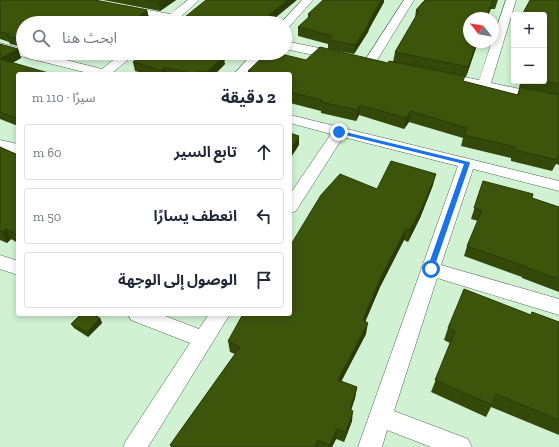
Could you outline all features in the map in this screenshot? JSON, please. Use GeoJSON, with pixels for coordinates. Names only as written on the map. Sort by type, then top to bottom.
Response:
{"type":"FeatureCollection","features":[{"type":"Feature","properties":{"kind":"street"},"geometry":{"type":"LineString","coordinates":[[176,16],[194,0]]}},
{"type":"Feature","properties":{"kind":"street"},"geometry":{"type":"LineString","coordinates":[[292,17],[308,0]]}},
{"type":"Feature","properties":{"kind":"street"},"geometry":{"type":"LineString","coordinates":[[370,62],[409,0]]}},
{"type":"Feature","properties":{"kind":"street"},"geometry":{"type":"LineString","coordinates":[[484,86],[511,0]]}},
{"type":"Feature","properties":{"kind":"street"},"geometry":{"type":"LineString","coordinates":[[119,8],[150,16]]}},
{"type":"Feature","properties":{"kind":"street"},"geometry":{"type":"LineString","coordinates":[[292,46],[385,65]]}},
{"type":"Feature","properties":{"kind":"street"},"geometry":{"type":"LineString","coordinates":[[0,48],[16,52]]}},
{"type":"Feature","properties":{"kind":"street"},"geometry":{"type":"LineString","coordinates":[[49,60],[98,72]]}},
{"type":"Feature","properties":{"kind":"street"},"geometry":{"type":"LineString","coordinates":[[108,72],[122,60]]}},
{"type":"Feature","properties":{"kind":"street"},"geometry":{"type":"LineString","coordinates":[[242,72],[253,60]]}},
{"type":"Feature","properties":{"kind":"street"},"geometry":{"type":"LineString","coordinates":[[446,78],[559,101]]}},
{"type":"Feature","properties":{"kind":"street"},"geometry":{"type":"LineString","coordinates":[[292,120],[559,186]]}},
{"type":"Feature","properties":{"kind":"street"},"geometry":{"type":"LineString","coordinates":[[292,204],[339,132]]}},
{"type":"Feature","properties":{"kind":"street"},"geometry":{"type":"LineString","coordinates":[[0,144],[16,149]]}},
{"type":"Feature","properties":{"kind":"street"},"geometry":{"type":"LineString","coordinates":[[370,447],[467,163]]}},
{"type":"Feature","properties":{"kind":"street"},"geometry":{"type":"LineString","coordinates":[[0,262],[16,267]]}},
{"type":"Feature","properties":{"kind":"street"},"geometry":{"type":"LineString","coordinates":[[431,269],[559,307]]}},
{"type":"Feature","properties":{"kind":"street"},"geometry":{"type":"LineString","coordinates":[[143,316],[203,339]]}},
{"type":"Feature","properties":{"kind":"street"},"geometry":{"type":"LineString","coordinates":[[134,447],[219,316]]}},
{"type":"Feature","properties":{"kind":"street"},"geometry":{"type":"LineString","coordinates":[[380,416],[460,447]]}},
{"type":"Feature","properties":{"kind":"building"},"geometry":{"type":"Polygon","coordinates":[[[0,0],[95,0],[147,10],[139,16],[16,16],[16,38],[7,36],[10,34],[0,32],[0,0]]]}},
{"type":"Feature","properties":{"kind":"building"},"geometry":{"type":"Polygon","coordinates":[[[146,0],[162,0],[159,2],[146,0]]]}},
{"type":"Feature","properties":{"kind":"building"},"geometry":{"type":"Polygon","coordinates":[[[206,0],[287,0],[268,16],[186,16],[206,0]]]}},
{"type":"Feature","properties":{"kind":"building"},"geometry":{"type":"Polygon","coordinates":[[[323,0],[381,0],[369,24],[355,45],[329,40],[332,36],[298,27],[311,15],[308,14],[323,0]]]}},
{"type":"Feature","properties":{"kind":"building"},"geometry":{"type":"Polygon","coordinates":[[[425,0],[493,0],[488,12],[463,12],[463,48],[475,48],[468,67],[395,52],[419,11],[416,10],[425,0]]]}},
{"type":"Feature","properties":{"kind":"building"},"geometry":{"type":"Polygon","coordinates":[[[530,0],[559,0],[559,84],[547,82],[547,12],[524,12],[530,0]]]}},
{"type":"Feature","properties":{"kind":"building"},"geometry":{"type":"Polygon","coordinates":[[[0,44],[16,48],[16,50],[0,59],[0,44]]]}},
{"type":"Feature","properties":{"kind":"building"},"geometry":{"type":"Polygon","coordinates":[[[320,47],[388,63],[389,61],[465,76],[463,81],[518,95],[520,87],[559,95],[559,153],[557,160],[515,150],[515,147],[464,135],[467,128],[411,111],[406,118],[360,105],[357,110],[321,102],[322,100],[292,92],[292,72],[248,71],[260,60],[292,60],[292,57],[306,60],[320,47]]]}},
{"type":"Feature","properties":{"kind":"building"},"geometry":{"type":"Polygon","coordinates":[[[0,59],[45,72],[16,72],[16,118],[0,112],[0,59]]]}},
{"type":"Feature","properties":{"kind":"building"},"geometry":{"type":"Polygon","coordinates":[[[135,60],[220,60],[207,72],[186,72],[165,67],[161,70],[133,62],[135,60]]]}},
{"type":"Feature","properties":{"kind":"building"},"geometry":{"type":"Polygon","coordinates":[[[292,134],[299,136],[292,147],[292,134]]]}},
{"type":"Feature","properties":{"kind":"building"},"geometry":{"type":"Polygon","coordinates":[[[0,147],[16,154],[16,234],[6,229],[2,232],[0,231],[0,147]]]}},
{"type":"Feature","properties":{"kind":"building"},"geometry":{"type":"Polygon","coordinates":[[[391,161],[436,174],[423,206],[410,230],[406,229],[382,275],[363,320],[368,323],[338,380],[357,387],[350,410],[353,411],[346,432],[337,429],[330,445],[318,440],[315,447],[174,447],[170,445],[240,347],[228,341],[242,316],[292,316],[292,243],[321,195],[340,174],[377,189],[391,161]]]}},
{"type":"Feature","properties":{"kind":"building"},"geometry":{"type":"Polygon","coordinates":[[[483,181],[533,194],[532,198],[559,207],[559,279],[467,246],[482,210],[474,208],[483,181]]]}},
{"type":"Feature","properties":{"kind":"building"},"geometry":{"type":"Polygon","coordinates":[[[464,289],[531,315],[532,312],[559,322],[559,420],[496,394],[492,405],[435,380],[455,331],[448,328],[464,289]]]}},
{"type":"Feature","properties":{"kind":"building"},"geometry":{"type":"Polygon","coordinates":[[[79,316],[96,316],[100,318],[87,332],[71,324],[79,316]]]}},
{"type":"Feature","properties":{"kind":"route"},"geometry":{"type":"LineString","coordinates":[[339,132],[467,163],[431,269]]}}]}
